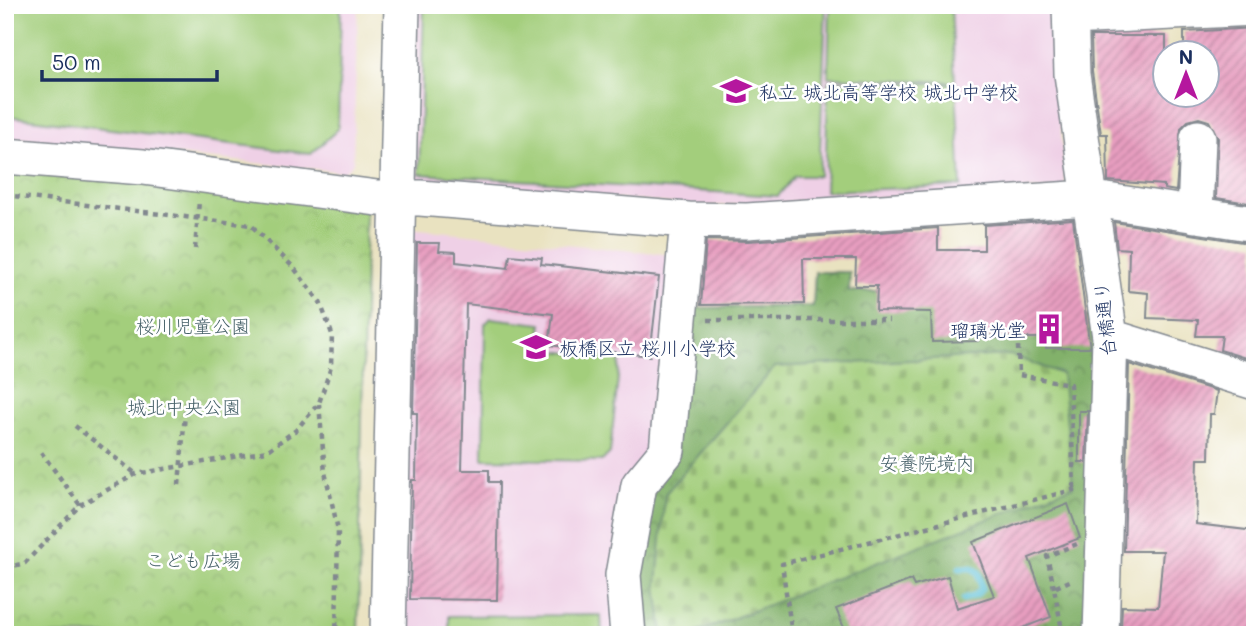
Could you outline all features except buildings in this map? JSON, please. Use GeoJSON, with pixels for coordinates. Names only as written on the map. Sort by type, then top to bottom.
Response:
{"type":"FeatureCollection","features":[{"type":"Feature","properties":{"kind":"street"},"geometry":{"type":"LineString","coordinates":[[388,635],[402,5]]}},
{"type":"Feature","properties":{"kind":"street"},"geometry":{"type":"LineString","coordinates":[[1071,11],[1255,8]]}},
{"type":"Feature","properties":{"kind":"street","name":"台橋通り"},"geometry":{"type":"LineString","coordinates":[[1071,11],[1072,74],[1110,337],[1101,635]]}},
{"type":"Feature","properties":{"kind":"street"},"geometry":{"type":"LineString","coordinates":[[1195,215],[1198,138]]}},
{"type":"Feature","properties":{"kind":"street"},"geometry":{"type":"LineString","coordinates":[[5,156],[143,167],[351,195],[688,220],[747,221],[1088,198],[1255,224]]}},
{"type":"Feature","properties":{"kind":"street"},"geometry":{"type":"LineString","coordinates":[[628,635],[623,575],[639,485],[667,451],[688,220]]}},
{"type":"Feature","properties":{"kind":"street"},"geometry":{"type":"LineString","coordinates":[[1110,337],[1255,382]]}},
{"type":"Feature","properties":{"kind":"path"},"geometry":{"type":"LineString","coordinates":[[5,195],[251,225],[293,268],[320,302],[332,334],[331,367],[319,403],[296,430],[267,451],[136,474],[80,505],[25,564],[5,568]]}},
{"type":"Feature","properties":{"kind":"path"},"geometry":{"type":"LineString","coordinates":[[195,249],[199,200]]}},
{"type":"Feature","properties":{"kind":"path"},"geometry":{"type":"LineString","coordinates":[[679,320],[889,320]]}},
{"type":"Feature","properties":{"kind":"path"},"geometry":{"type":"LineString","coordinates":[[1018,346],[1019,375],[1070,384],[1073,489],[1076,496]]}},
{"type":"Feature","properties":{"kind":"path"},"geometry":{"type":"LineString","coordinates":[[179,485],[186,402]]}},
{"type":"Feature","properties":{"kind":"path"},"geometry":{"type":"LineString","coordinates":[[319,403],[325,472],[338,530],[336,635]]}},
{"type":"Feature","properties":{"kind":"path"},"geometry":{"type":"LineString","coordinates":[[75,426],[136,474]]}},
{"type":"Feature","properties":{"kind":"path"},"geometry":{"type":"LineString","coordinates":[[41,452],[80,505]]}},
{"type":"Feature","properties":{"kind":"path"},"geometry":{"type":"LineString","coordinates":[[792,635],[782,564],[1073,489]]}},
{"type":"Feature","properties":{"kind":"path"},"geometry":{"type":"LineString","coordinates":[[1063,635],[1047,556],[1079,542]]}},
{"type":"Feature","properties":{"kind":"path"},"geometry":{"type":"LineString","coordinates":[[1054,588],[1079,577]]}},
{"type":"Feature","properties":{"kind":"shaded area"},"geometry":{"type":"Polygon","coordinates":[[[5,5],[358,5],[353,163],[344,172],[5,137],[5,5]]]}},
{"type":"Feature","properties":{"kind":"shaded area","name":"私立 城北高等学校 城北中学校"},"geometry":{"type":"Polygon","coordinates":[[[417,5],[1052,5],[1065,188],[704,206],[421,183],[413,176],[417,5]]]}},
{"type":"Feature","properties":{"kind":"shaded area","name":"板橋区立 桜川小学校"},"geometry":{"type":"Polygon","coordinates":[[[409,228],[672,255],[657,439],[622,635],[404,635],[409,228]]]}},
{"type":"Feature","properties":{"kind":"green space"},"geometry":{"type":"Polygon","coordinates":[[[11,5],[341,5],[338,129],[311,154],[7,116],[11,5]]]}},
{"type":"Feature","properties":{"kind":"green space"},"geometry":{"type":"Polygon","coordinates":[[[424,5],[826,5],[819,176],[795,176],[778,196],[419,174],[424,5]]]}},
{"type":"Feature","properties":{"kind":"green space"},"geometry":{"type":"Polygon","coordinates":[[[830,5],[951,5],[955,82],[828,77],[830,5]]]}},
{"type":"Feature","properties":{"kind":"green space"},"geometry":{"type":"Polygon","coordinates":[[[828,81],[956,84],[961,186],[825,191],[828,81]]]}},
{"type":"Feature","properties":{"kind":"green space","name":"城北中央公園"},"geometry":{"type":"Polygon","coordinates":[[[5,166],[366,205],[358,635],[5,635],[5,166]]]}},
{"type":"Feature","properties":{"kind":"green space","name":"安養院境内"},"geometry":{"type":"Polygon","coordinates":[[[815,272],[850,272],[849,291],[1064,290],[1065,317],[1099,316],[1097,635],[633,635],[629,575],[691,308],[813,306],[815,272]]]}},
{"type":"Feature","properties":{"kind":"green space"},"geometry":{"type":"Polygon","coordinates":[[[491,318],[542,324],[538,349],[620,359],[610,453],[602,461],[483,459],[485,324],[491,318]]]}},
{"type":"Feature","properties":{"kind":"green space"},"geometry":{"type":"Polygon","coordinates":[[[1010,355],[1062,374],[1073,486],[691,635],[663,635],[657,585],[665,494],[775,367],[1010,355]]]}},
{"type":"Feature","properties":{"kind":"green space"},"geometry":{"type":"Polygon","coordinates":[[[601,615],[602,635],[449,635],[449,616],[601,615]]]}},
{"type":"Feature","properties":{"kind":"waterway"},"geometry":{"type":"LineString","coordinates":[[960,568],[972,568],[978,572],[982,588],[976,595],[964,599]]}},
{"type":"Feature","properties":{"kind":"place","name":"私立 城北高等学校 城北中学校"},"geometry":{"type":"Point","coordinates":[736,91]}},
{"type":"Feature","properties":{"kind":"place","name":"瑠璃光堂"},"geometry":{"type":"Point","coordinates":[1049,329]}},
{"type":"Feature","properties":{"kind":"place","name":"板橋区立 桜川小学校"},"geometry":{"type":"Point","coordinates":[536,347]}},
{"type":"Feature","properties":{"kind":"park label","name":"桜川児童公園"},"geometry":{"type":"Point","coordinates":[193,325]}},
{"type":"Feature","properties":{"kind":"park label","name":"こども広場"},"geometry":{"type":"Point","coordinates":[193,559]}}]}
